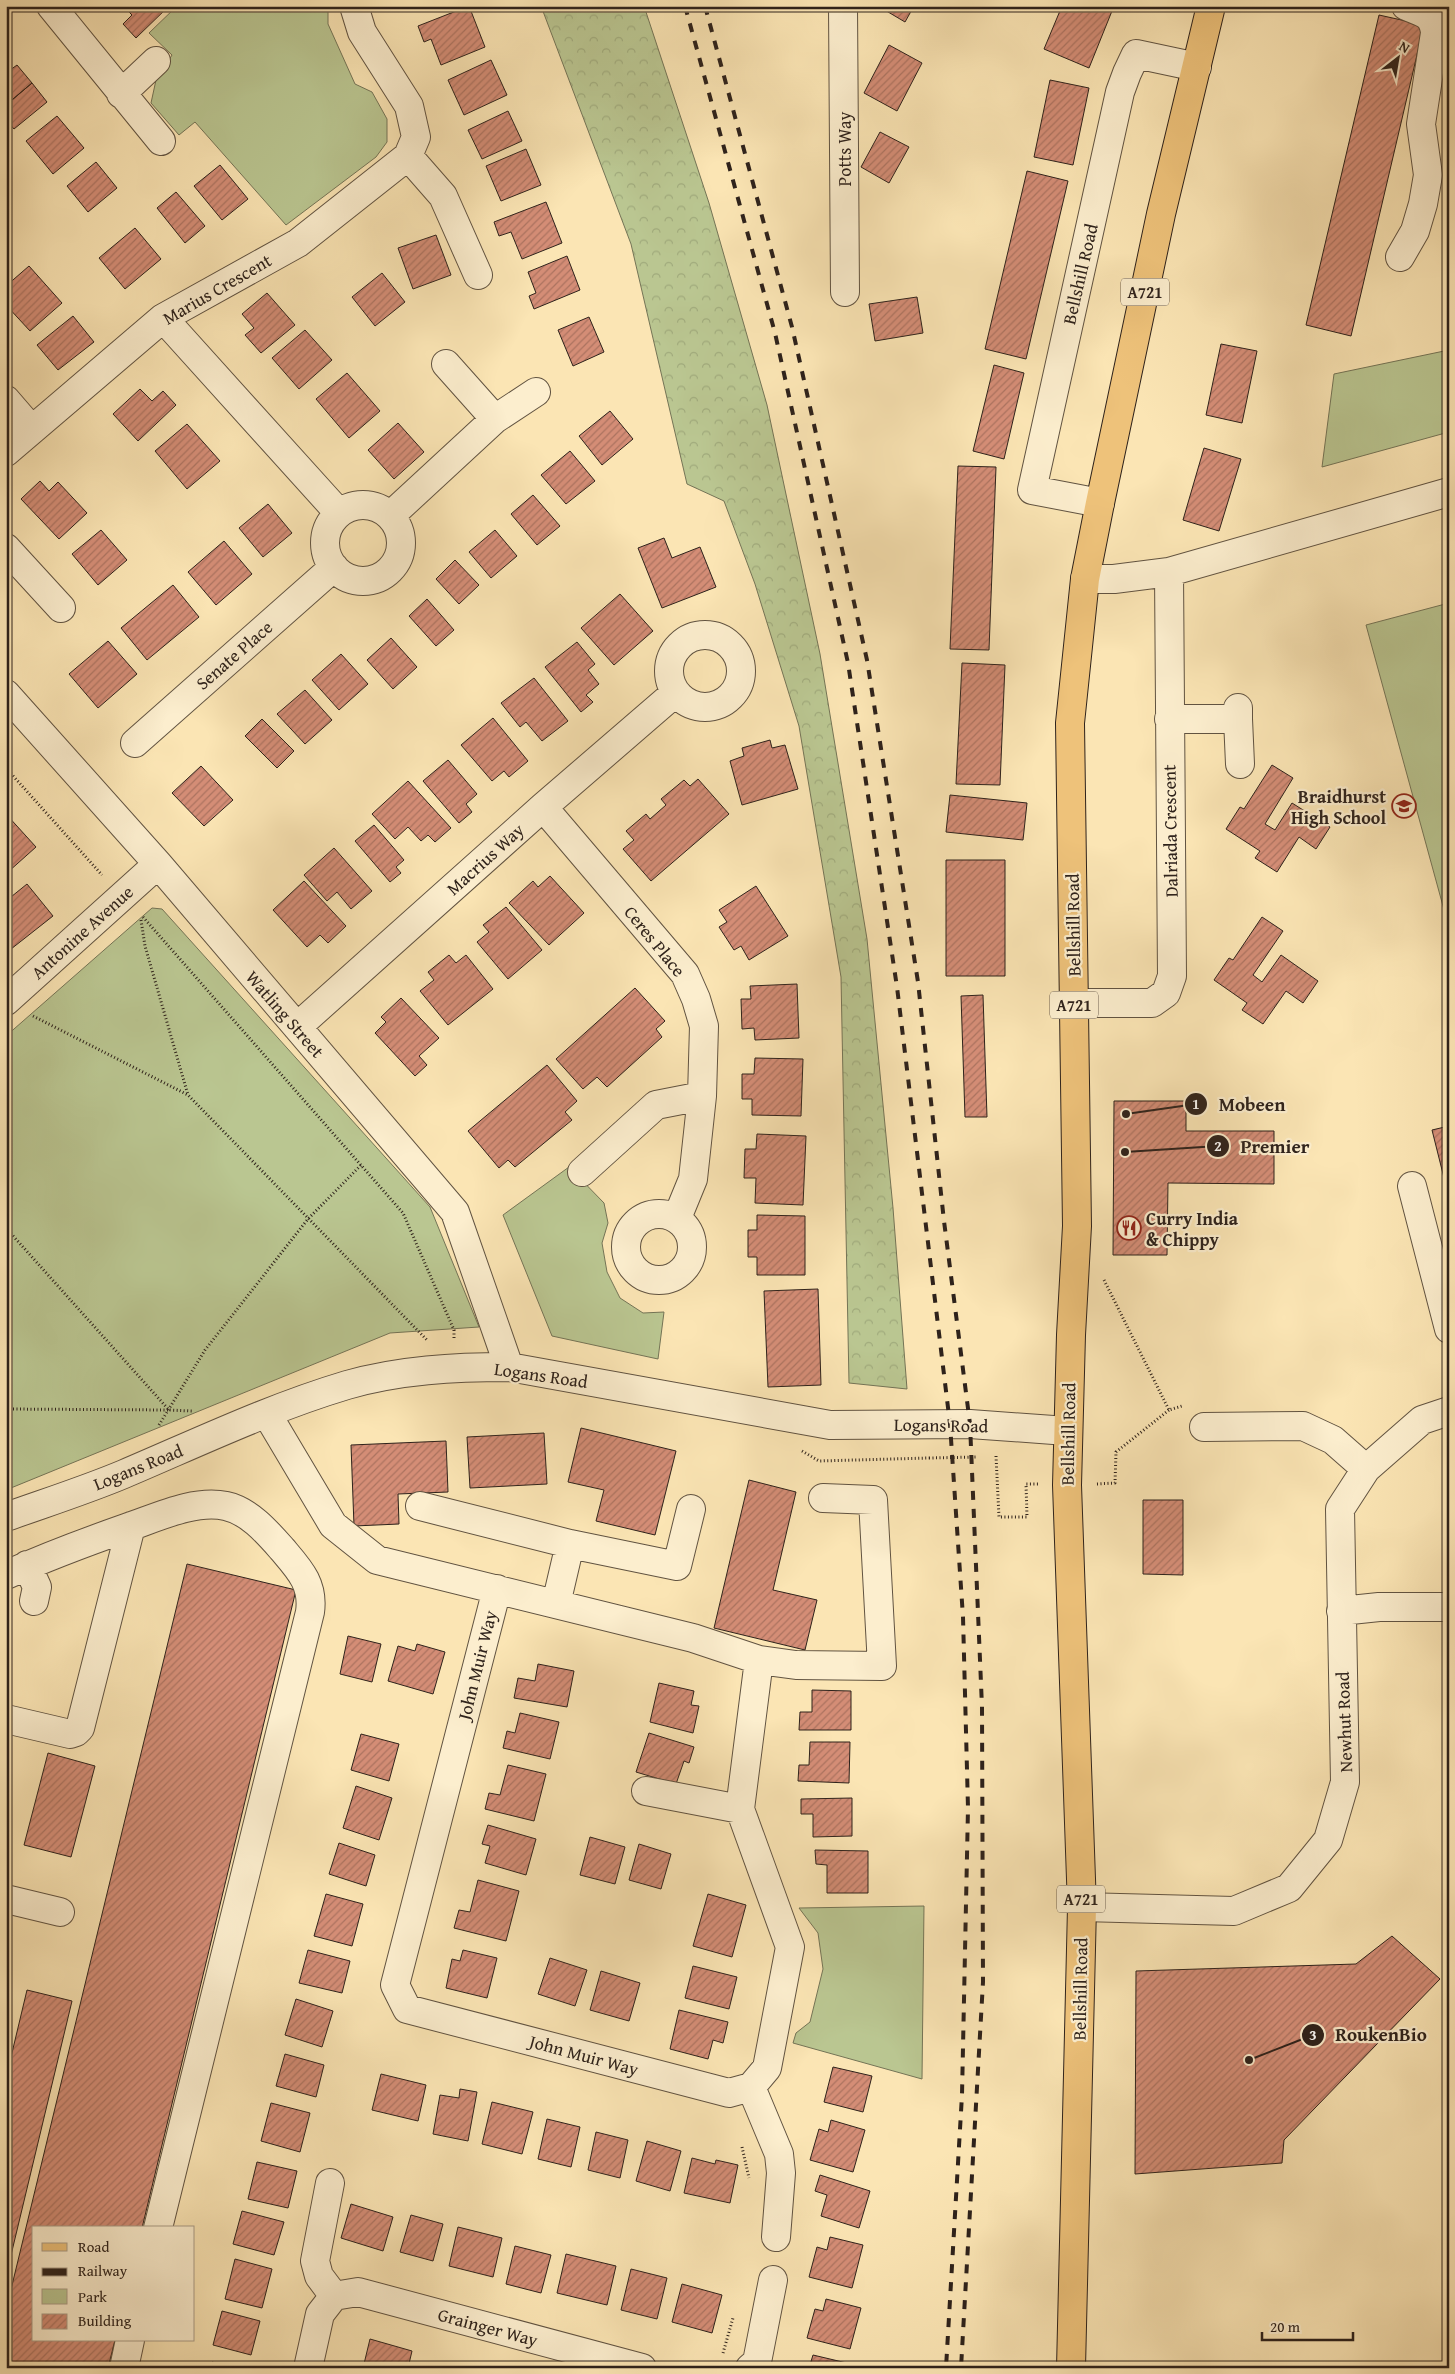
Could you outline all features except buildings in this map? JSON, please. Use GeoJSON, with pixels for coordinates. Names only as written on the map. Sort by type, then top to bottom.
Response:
{"type":"FeatureCollection","features":[{"type":"Feature","properties":{"kind":"main road","name":"Bellshill Road"},"geometry":{"type":"LineString","coordinates":[[1071,2368],[1082,1907],[1067,1485],[1067,1431],[1077,1226],[1070,723],[1085,579],[1162,214],[1211,6]]}},
{"type":"Feature","properties":{"kind":"street"},"geometry":{"type":"LineString","coordinates":[[50,6],[161,141]]}},
{"type":"Feature","properties":{"kind":"street"},"geometry":{"type":"LineString","coordinates":[[354,6],[362,32],[409,106],[416,137],[408,156],[443,196],[478,275]]}},
{"type":"Feature","properties":{"kind":"street","name":"Potts Way"},"geometry":{"type":"LineString","coordinates":[[842,6],[845,292]]}},
{"type":"Feature","properties":{"kind":"street"},"geometry":{"type":"LineString","coordinates":[[1400,257],[1415,231],[1423,204],[1428,175],[1422,124],[1434,33],[1433,20],[1406,6]]}},
{"type":"Feature","properties":{"kind":"street","name":"Bellshill Road"},"geometry":{"type":"LineString","coordinates":[[1100,503],[1032,490],[1120,92],[1136,54],[1197,67]]}},
{"type":"Feature","properties":{"kind":"street"},"geometry":{"type":"LineString","coordinates":[[121,94],[156,61]]}},
{"type":"Feature","properties":{"kind":"street","name":"Marius Crescent"},"geometry":{"type":"LineString","coordinates":[[6,452],[163,318],[298,243],[408,156]]}},
{"type":"Feature","properties":{"kind":"street"},"geometry":{"type":"LineString","coordinates":[[163,318],[339,513]]}},
{"type":"Feature","properties":{"kind":"street"},"geometry":{"type":"LineString","coordinates":[[446,364],[495,419]]}},
{"type":"Feature","properties":{"kind":"street"},"geometry":{"type":"LineString","coordinates":[[390,516],[495,419],[536,392]]}},
{"type":"Feature","properties":{"kind":"street"},"geometry":{"type":"LineString","coordinates":[[6,400],[31,429]]}},
{"type":"Feature","properties":{"kind":"street"},"geometry":{"type":"LineString","coordinates":[[1085,579],[1114,579],[1169,572],[1449,492]]}},
{"type":"Feature","properties":{"kind":"street"},"geometry":{"type":"LineString","coordinates":[[371,505],[390,516],[398,526],[401,537],[401,550],[397,561],[389,571],[379,578],[367,581],[343,576],[334,567],[328,557],[325,545],[326,533],[331,522],[339,513],[349,507],[371,505]]}},
{"type":"Feature","properties":{"kind":"street"},"geometry":{"type":"LineString","coordinates":[[6,548],[61,608]]}},
{"type":"Feature","properties":{"kind":"street","name":"Senate Place"},"geometry":{"type":"LineString","coordinates":[[135,743],[334,567]]}},
{"type":"Feature","properties":{"kind":"street","name":"Dalriada Crescent"},"geometry":{"type":"LineString","coordinates":[[1074,1002],[1152,1003],[1166,993],[1172,976],[1169,572]]}},
{"type":"Feature","properties":{"kind":"street","name":"Macrius Way"},"geometry":{"type":"LineString","coordinates":[[297,1027],[543,807],[676,693]]}},
{"type":"Feature","properties":{"kind":"street","name":"Watling Street"},"geometry":{"type":"LineString","coordinates":[[6,694],[158,864],[455,1212],[509,1366]]}},
{"type":"Feature","properties":{"kind":"street"},"geometry":{"type":"LineString","coordinates":[[1169,718],[1238,713],[1240,764]]}},
{"type":"Feature","properties":{"kind":"street","name":"Ceres Place"},"geometry":{"type":"LineString","coordinates":[[543,807],[685,974],[696,999],[704,1026],[702,1096],[693,1179],[676,1218]]}},
{"type":"Feature","properties":{"kind":"street","name":"Antonine Avenue"},"geometry":{"type":"LineString","coordinates":[[15,1006],[120,896],[158,864]]}},
{"type":"Feature","properties":{"kind":"street"},"geometry":{"type":"LineString","coordinates":[[582,1172],[656,1105],[702,1096]]}},
{"type":"Feature","properties":{"kind":"street"},"geometry":{"type":"LineString","coordinates":[[1412,1186],[1449,1329]]}},
{"type":"Feature","properties":{"kind":"street","name":"Logans Road"},"geometry":{"type":"LineString","coordinates":[[6,1517],[121,1476],[267,1414],[347,1385],[398,1375],[455,1368],[509,1366],[830,1425],[970,1424],[1067,1431]]}},
{"type":"Feature","properties":{"kind":"street","name":"Newhut Road"},"geometry":{"type":"LineString","coordinates":[[1082,1907],[1234,1912],[1289,1888],[1328,1840],[1345,1782],[1340,1509],[1366,1469],[1422,1420],[1449,1411]]}},
{"type":"Feature","properties":{"kind":"street","name":"John Muir Way"},"geometry":{"type":"LineString","coordinates":[[267,1414],[333,1525],[377,1560],[693,1638],[759,1660],[796,1665],[882,1666],[873,1500],[823,1498]]}},
{"type":"Feature","properties":{"kind":"street"},"geometry":{"type":"LineString","coordinates":[[1204,1427],[1304,1426],[1333,1440],[1366,1469]]}},
{"type":"Feature","properties":{"kind":"street"},"geometry":{"type":"LineString","coordinates":[[34,1601],[37,1587],[17,1570],[47,1556],[131,1526],[193,1507],[210,1505],[234,1508],[248,1515],[271,1536],[304,1577],[312,1596],[310,1612],[158,2226]]}},
{"type":"Feature","properties":{"kind":"street"},"geometry":{"type":"LineString","coordinates":[[420,1506],[570,1544],[677,1566],[691,1509]]}},
{"type":"Feature","properties":{"kind":"street"},"geometry":{"type":"LineString","coordinates":[[6,1719],[70,1734],[80,1728],[131,1526]]}},
{"type":"Feature","properties":{"kind":"street"},"geometry":{"type":"LineString","coordinates":[[556,1604],[570,1544]]}},
{"type":"Feature","properties":{"kind":"street","name":"John Muir Way"},"geometry":{"type":"LineString","coordinates":[[497,1589],[395,1985],[407,2009],[729,2093],[751,2087]]}},
{"type":"Feature","properties":{"kind":"street"},"geometry":{"type":"LineString","coordinates":[[1341,1612],[1379,1607],[1449,1607]]}},
{"type":"Feature","properties":{"kind":"street"},"geometry":{"type":"LineString","coordinates":[[759,1660],[740,1809],[790,1947],[767,2068],[751,2087],[779,2154],[781,2173],[776,2237]]}},
{"type":"Feature","properties":{"kind":"street"},"geometry":{"type":"LineString","coordinates":[[646,1791],[740,1809]]}},
{"type":"Feature","properties":{"kind":"street"},"geometry":{"type":"LineString","coordinates":[[6,1898],[60,1912]]}},
{"type":"Feature","properties":{"kind":"street"},"geometry":{"type":"LineString","coordinates":[[308,2368],[320,2314],[334,2296],[319,2276],[315,2261],[330,2183]]}},
{"type":"Feature","properties":{"kind":"street"},"geometry":{"type":"LineString","coordinates":[[750,2368],[756,2362],[773,2280]]}},
{"type":"Feature","properties":{"kind":"street","name":"Grainger Way"},"geometry":{"type":"LineString","coordinates":[[334,2296],[358,2292],[642,2368]]}},
{"type":"Feature","properties":{"kind":"street"},"geometry":{"type":"LineString","coordinates":[[124,2368],[130,2342]]}},
{"type":"Feature","properties":{"kind":"path"},"geometry":{"type":"LineString","coordinates":[[6,768],[120,896]]}},
{"type":"Feature","properties":{"kind":"path"},"geometry":{"type":"LineString","coordinates":[[188,1095],[145,946],[141,914],[403,1213],[454,1330],[455,1368]]}},
{"type":"Feature","properties":{"kind":"path"},"geometry":{"type":"LineString","coordinates":[[15,1006],[188,1095],[455,1368]]}},
{"type":"Feature","properties":{"kind":"path"},"geometry":{"type":"LineString","coordinates":[[158,1427],[205,1350],[308,1219],[361,1164]]}},
{"type":"Feature","properties":{"kind":"path"},"geometry":{"type":"LineString","coordinates":[[6,1228],[168,1410]]}},
{"type":"Feature","properties":{"kind":"path"},"geometry":{"type":"LineString","coordinates":[[1104,1279],[1169,1410]]}},
{"type":"Feature","properties":{"kind":"path"},"geometry":{"type":"LineString","coordinates":[[990,1456],[997,1456],[999,1517],[1027,1517],[1026,1484],[1115,1483],[1116,1452],[1169,1410],[1183,1406],[1204,1427]]}},
{"type":"Feature","properties":{"kind":"path"},"geometry":{"type":"LineString","coordinates":[[6,1409],[198,1411]]}},
{"type":"Feature","properties":{"kind":"path"},"geometry":{"type":"LineString","coordinates":[[819,1462],[983,1456]]}},
{"type":"Feature","properties":{"kind":"path"},"geometry":{"type":"LineString","coordinates":[[741,2143],[750,2182]]}},
{"type":"Feature","properties":{"kind":"path"},"geometry":{"type":"LineString","coordinates":[[722,2358],[735,2311]]}},
{"type":"Feature","properties":{"kind":"green space"},"geometry":{"type":"Polygon","coordinates":[[[177,6],[328,6],[328,24],[355,84],[372,92],[387,119],[387,142],[376,157],[286,225],[195,122],[179,135],[151,103],[156,80],[172,55],[149,33],[177,6]]]}},
{"type":"Feature","properties":{"kind":"green space"},"geometry":{"type":"Polygon","coordinates":[[[541,6],[644,6],[709,203],[767,405],[820,654],[867,939],[893,1208],[907,1389],[849,1383],[841,977],[799,726],[755,584],[724,501],[687,484],[631,244],[541,6]]]}},
{"type":"Feature","properties":{"kind":"green space"},"geometry":{"type":"Polygon","coordinates":[[[1449,350],[1449,432],[1322,467],[1334,374],[1449,350]]]}},
{"type":"Feature","properties":{"kind":"green space"},"geometry":{"type":"Polygon","coordinates":[[[1449,603],[1449,928],[1366,625],[1449,603]]]}},
{"type":"Feature","properties":{"kind":"green space"},"geometry":{"type":"Polygon","coordinates":[[[152,908],[162,909],[430,1207],[479,1327],[390,1333],[6,1490],[6,1036],[152,908]]]}},
{"type":"Feature","properties":{"kind":"green space"},"geometry":{"type":"Polygon","coordinates":[[[569,1167],[604,1203],[608,1223],[602,1243],[607,1272],[620,1298],[643,1313],[664,1312],[658,1359],[552,1336],[503,1215],[569,1167]]]}},
{"type":"Feature","properties":{"kind":"green space"},"geometry":{"type":"Polygon","coordinates":[[[924,1906],[922,2079],[793,2043],[796,2033],[810,2022],[823,1969],[818,1933],[799,1908],[924,1906]]]}},
{"type":"Feature","properties":{"kind":"railway"},"geometry":{"type":"LineString","coordinates":[[685,6],[775,333],[848,663],[897,987],[950,1424],[963,1617],[968,1808],[962,2095],[946,2368]]}},
{"type":"Feature","properties":{"kind":"railway"},"geometry":{"type":"LineString","coordinates":[[705,6],[792,327],[867,660],[918,982],[944,1221],[970,1424],[982,1707],[983,1982],[961,2368]]}},
{"type":"Feature","properties":{"kind":"place","name":"Braidhurst High School"},"geometry":{"type":"Point","coordinates":[1404,806]}},
{"type":"Feature","properties":{"kind":"place","name":"Mobeen"},"geometry":{"type":"Point","coordinates":[1126,1114]}},
{"type":"Feature","properties":{"kind":"place","name":"Premier"},"geometry":{"type":"Point","coordinates":[1125,1152]}},
{"type":"Feature","properties":{"kind":"place","name":"Curry India & Chippy"},"geometry":{"type":"Point","coordinates":[1129,1228]}},
{"type":"Feature","properties":{"kind":"place","name":"RoukenBio"},"geometry":{"type":"Point","coordinates":[1249,2060]}}]}
